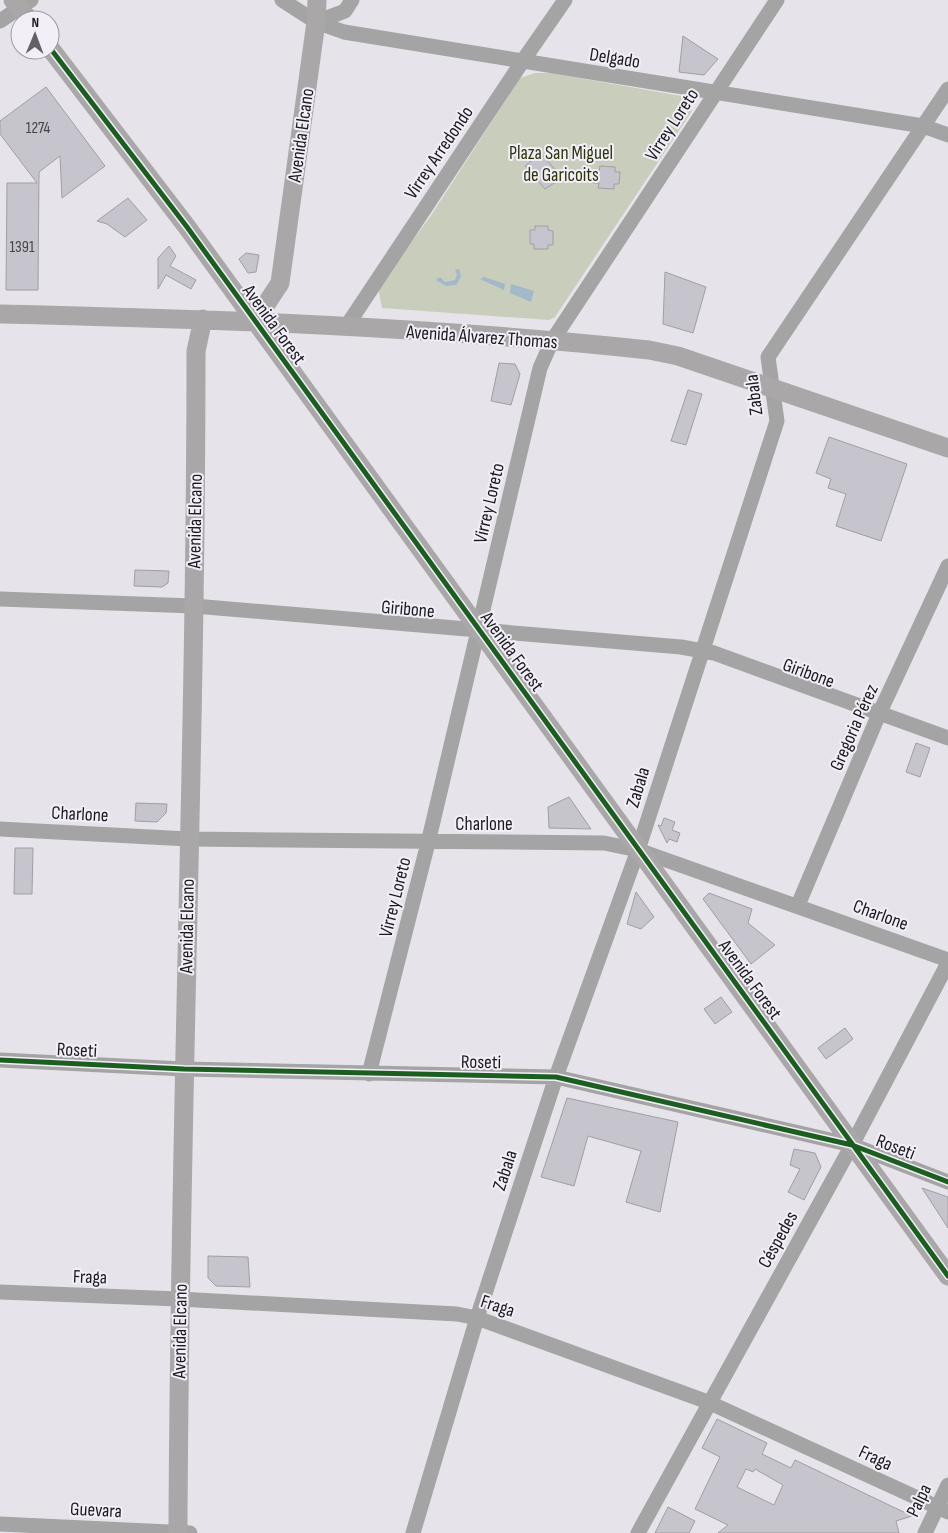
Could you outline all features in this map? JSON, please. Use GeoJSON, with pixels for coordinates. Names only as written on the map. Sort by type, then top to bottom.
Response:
{"type":"FeatureCollection","features":[{"type":"Feature","properties":{"kind":"main road","name":"Avenida Elcano"},"geometry":{"type":"LineString","coordinates":[[255,322],[280,283],[316,22],[316,0]]}},
{"type":"Feature","properties":{"kind":"main road","name":"Avenida Forest"},"geometry":{"type":"LineString","coordinates":[[59,60],[187,227],[948,1276]]}},
{"type":"Feature","properties":{"kind":"main road","name":"Avenida Álvarez Thomas"},"geometry":{"type":"LineString","coordinates":[[0,314],[203,320],[346,327],[552,341],[663,352],[948,448]]}},
{"type":"Feature","properties":{"kind":"main road","name":"Avenida Elcano"},"geometry":{"type":"LineString","coordinates":[[178,1533],[179,1299],[194,606],[196,351],[203,320]]}},
{"type":"Feature","properties":{"kind":"street","name":"Delgado"},"geometry":{"type":"LineString","coordinates":[[282,0],[316,22],[344,32],[923,126],[948,135]]}},
{"type":"Feature","properties":{"kind":"street"},"geometry":{"type":"LineString","coordinates":[[316,22],[345,11],[352,0]]}},
{"type":"Feature","properties":{"kind":"street","name":"Virrey Arredondo"},"geometry":{"type":"LineString","coordinates":[[346,327],[565,0]]}},
{"type":"Feature","properties":{"kind":"street","name":"Virrey Loreto"},"geometry":{"type":"LineString","coordinates":[[369,1074],[428,843],[540,368],[552,341],[777,0]]}},
{"type":"Feature","properties":{"kind":"street"},"geometry":{"type":"LineString","coordinates":[[0,21],[23,7]]}},
{"type":"Feature","properties":{"kind":"street","name":"Zabala"},"geometry":{"type":"LineString","coordinates":[[412,1533],[477,1318],[556,1077],[638,850],[776,421],[768,357],[948,89]]}},
{"type":"Feature","properties":{"kind":"street","name":"Gregoria Pérez"},"geometry":{"type":"LineString","coordinates":[[798,905],[879,714],[948,566]]}},
{"type":"Feature","properties":{"kind":"street","name":"Giribone"},"geometry":{"type":"LineString","coordinates":[[0,599],[194,606],[478,629],[701,651],[714,653],[948,738]]}},
{"type":"Feature","properties":{"kind":"street","name":"Charlone"},"geometry":{"type":"LineString","coordinates":[[0,829],[188,839],[428,843],[604,843],[638,850],[798,905],[948,961]]}},
{"type":"Feature","properties":{"kind":"street","name":"Céspedes"},"geometry":{"type":"LineString","coordinates":[[638,1533],[708,1402],[852,1145],[948,961]]}},
{"type":"Feature","properties":{"kind":"street","name":"Roseti"},"geometry":{"type":"LineString","coordinates":[[0,1060],[184,1069],[556,1077],[852,1145],[948,1182]]}},
{"type":"Feature","properties":{"kind":"street","name":"Fraga"},"geometry":{"type":"LineString","coordinates":[[0,1292],[179,1299],[457,1314],[477,1318],[708,1402],[943,1510]]}},
{"type":"Feature","properties":{"kind":"street","name":"Palpa"},"geometry":{"type":"LineString","coordinates":[[925,1533],[943,1510],[948,1485]]}},
{"type":"Feature","properties":{"kind":"street","name":"Guevara"},"geometry":{"type":"LineString","coordinates":[[0,1524],[190,1533]]}},
{"type":"Feature","properties":{"kind":"green space","name":"Plaza San Miguel de Garicoits"},"geometry":{"type":"Polygon","coordinates":[[[535,73],[551,73],[681,96],[689,101],[692,111],[555,317],[549,320],[382,308],[378,287],[430,217],[520,78],[535,73]]]}},
{"type":"Feature","properties":{"kind":"water"},"geometry":{"type":"Polygon","coordinates":[[[459,269],[461,277],[456,285],[446,286],[436,280],[440,277],[445,282],[455,280],[457,275],[455,270],[459,269]]]}},
{"type":"Feature","properties":{"kind":"water"},"geometry":{"type":"Polygon","coordinates":[[[484,277],[505,284],[504,290],[480,279],[484,277]]]}},
{"type":"Feature","properties":{"kind":"water"},"geometry":{"type":"Polygon","coordinates":[[[511,284],[534,291],[531,302],[510,293],[511,284]]]}},
{"type":"Feature","properties":{"kind":"building"},"geometry":{"type":"Polygon","coordinates":[[[683,36],[718,59],[704,75],[679,72],[683,36]]]}},
{"type":"Feature","properties":{"kind":"building"},"geometry":{"type":"Polygon","coordinates":[[[46,87],[105,166],[62,198],[60,156],[39,172],[38,290],[6,290],[7,183],[37,183],[0,134],[0,121],[46,87]]]}},
{"type":"Feature","properties":{"kind":"building"},"geometry":{"type":"Polygon","coordinates":[[[541,153],[562,178],[545,189],[525,166],[541,153]]]}},
{"type":"Feature","properties":{"kind":"building"},"geometry":{"type":"Polygon","coordinates":[[[600,166],[615,167],[615,172],[620,172],[619,184],[614,184],[614,189],[598,188],[599,183],[593,183],[594,171],[599,171],[600,166]]]}},
{"type":"Feature","properties":{"kind":"building"},"geometry":{"type":"Polygon","coordinates":[[[128,198],[147,220],[125,237],[107,224],[97,221],[128,198]]]}},
{"type":"Feature","properties":{"kind":"building"},"geometry":{"type":"Polygon","coordinates":[[[535,226],[548,226],[548,230],[553,231],[553,245],[548,245],[548,249],[534,249],[534,244],[530,244],[530,230],[535,230],[535,226]]]}},
{"type":"Feature","properties":{"kind":"building"},"geometry":{"type":"Polygon","coordinates":[[[169,246],[176,256],[170,266],[196,280],[191,289],[166,275],[158,289],[158,258],[169,246]]]}},
{"type":"Feature","properties":{"kind":"building"},"geometry":{"type":"Polygon","coordinates":[[[246,253],[259,255],[256,272],[248,273],[239,259],[246,253]]]}},
{"type":"Feature","properties":{"kind":"building"},"geometry":{"type":"Polygon","coordinates":[[[665,272],[706,287],[693,333],[663,324],[665,272]]]}},
{"type":"Feature","properties":{"kind":"building"},"geometry":{"type":"Polygon","coordinates":[[[499,363],[515,364],[520,374],[511,405],[491,401],[499,363]]]}},
{"type":"Feature","properties":{"kind":"building"},"geometry":{"type":"Polygon","coordinates":[[[688,390],[702,394],[686,445],[671,441],[688,390]]]}},
{"type":"Feature","properties":{"kind":"building"},"geometry":{"type":"Polygon","coordinates":[[[829,437],[907,464],[881,541],[836,526],[846,494],[828,488],[831,479],[816,473],[829,437]]]}},
{"type":"Feature","properties":{"kind":"building"},"geometry":{"type":"Polygon","coordinates":[[[135,570],[169,571],[168,583],[162,587],[134,586],[135,570]]]}},
{"type":"Feature","properties":{"kind":"building"},"geometry":{"type":"Polygon","coordinates":[[[916,743],[930,748],[920,777],[906,772],[916,743]]]}},
{"type":"Feature","properties":{"kind":"building"},"geometry":{"type":"Polygon","coordinates":[[[569,797],[591,829],[549,828],[548,807],[569,797]]]}},
{"type":"Feature","properties":{"kind":"building"},"geometry":{"type":"Polygon","coordinates":[[[136,803],[167,804],[166,813],[157,822],[135,821],[136,803]]]}},
{"type":"Feature","properties":{"kind":"building"},"geometry":{"type":"Polygon","coordinates":[[[664,818],[675,822],[672,830],[680,833],[677,842],[669,839],[667,843],[658,825],[661,826],[664,818]]]}},
{"type":"Feature","properties":{"kind":"building"},"geometry":{"type":"Polygon","coordinates":[[[15,848],[33,848],[32,894],[14,894],[15,848]]]}},
{"type":"Feature","properties":{"kind":"building"},"geometry":{"type":"Polygon","coordinates":[[[636,892],[654,917],[641,929],[627,924],[636,892]]]}},
{"type":"Feature","properties":{"kind":"building"},"geometry":{"type":"Polygon","coordinates":[[[709,893],[752,909],[748,923],[775,945],[751,964],[703,899],[709,893]]]}},
{"type":"Feature","properties":{"kind":"building"},"geometry":{"type":"Polygon","coordinates":[[[721,997],[732,1012],[715,1024],[704,1009],[721,997]]]}},
{"type":"Feature","properties":{"kind":"building"},"geometry":{"type":"Polygon","coordinates":[[[845,1028],[853,1039],[826,1059],[818,1048],[845,1028]]]}},
{"type":"Feature","properties":{"kind":"building"},"geometry":{"type":"Polygon","coordinates":[[[567,1098],[678,1122],[660,1212],[626,1202],[641,1151],[588,1136],[574,1186],[541,1177],[567,1098]]]}},
{"type":"Feature","properties":{"kind":"building"},"geometry":{"type":"Polygon","coordinates":[[[794,1149],[815,1153],[821,1167],[804,1200],[788,1192],[800,1169],[790,1165],[794,1149]]]}},
{"type":"Feature","properties":{"kind":"building"},"geometry":{"type":"Polygon","coordinates":[[[922,1188],[948,1197],[948,1228],[922,1188]]]}},
{"type":"Feature","properties":{"kind":"building"},"geometry":{"type":"Polygon","coordinates":[[[208,1256],[248,1257],[250,1287],[216,1286],[208,1278],[208,1256]]]}},
{"type":"Feature","properties":{"kind":"building"},"geometry":{"type":"Polygon","coordinates":[[[717,1419],[767,1443],[762,1454],[791,1468],[795,1460],[912,1516],[896,1521],[899,1533],[718,1533],[728,1525],[695,1509],[720,1457],[702,1448],[717,1419]],[[746,1469],[737,1487],[774,1505],[783,1485],[755,1469],[753,1472],[746,1469]]]}},
{"type":"Feature","properties":{"kind":"building"},"geometry":{"type":"Polygon","coordinates":[[[668,1507],[695,1521],[689,1533],[655,1533],[668,1507]]]}},
{"type":"Feature","properties":{"kind":"cycle path"},"geometry":{"type":"LineString","coordinates":[[59,60],[187,227],[948,1276]]}},
{"type":"Feature","properties":{"kind":"cycle path"},"geometry":{"type":"LineString","coordinates":[[0,1060],[184,1069],[556,1077],[852,1145],[948,1182]]}}]}
